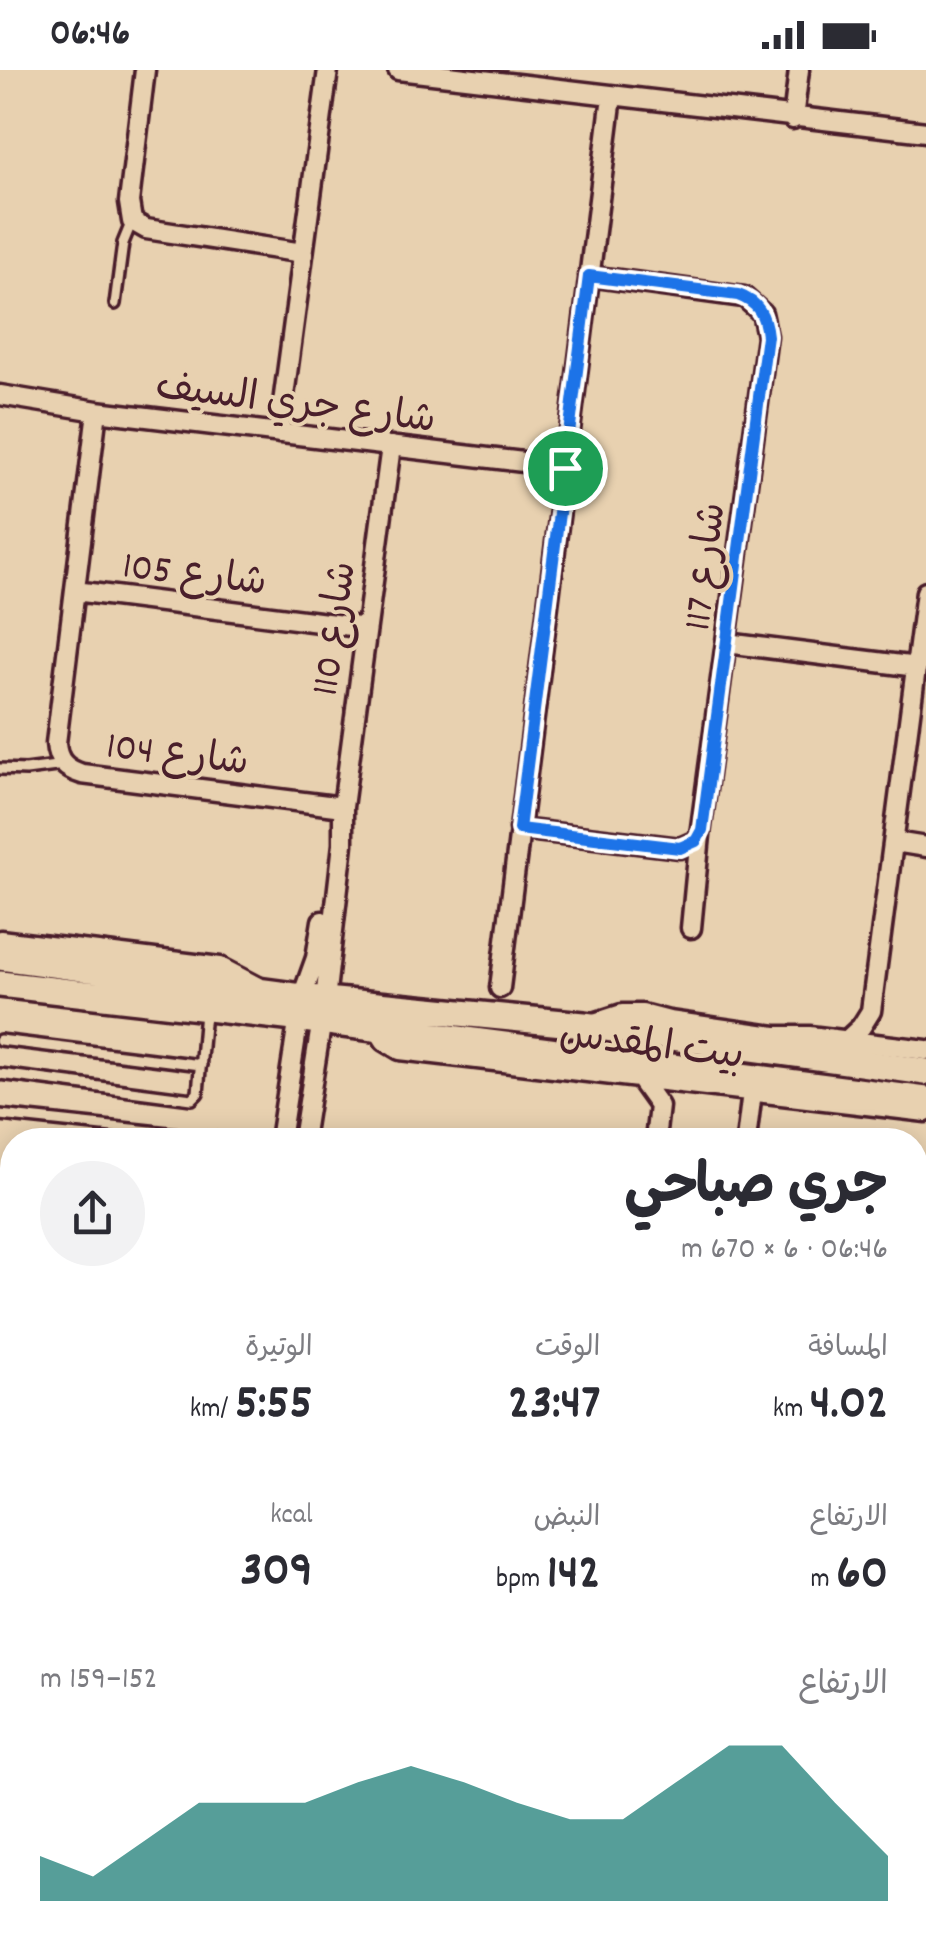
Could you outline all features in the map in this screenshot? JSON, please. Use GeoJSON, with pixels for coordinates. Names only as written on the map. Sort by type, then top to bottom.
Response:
{"type":"FeatureCollection","features":[{"type":"Feature","properties":{"kind":"street"},"geometry":{"type":"LineString","coordinates":[[145,70],[129,202],[132,221],[146,229],[303,254]]}},
{"type":"Feature","properties":{"kind":"street"},"geometry":{"type":"LineString","coordinates":[[279,433],[328,70]]}},
{"type":"Feature","properties":{"kind":"street"},"geometry":{"type":"LineString","coordinates":[[398,70],[509,77],[612,96],[926,132]]}},
{"type":"Feature","properties":{"kind":"street"},"geometry":{"type":"LineString","coordinates":[[793,119],[799,70]]}},
{"type":"Feature","properties":{"kind":"street"},"geometry":{"type":"LineString","coordinates":[[500,988],[612,96]]}},
{"type":"Feature","properties":{"kind":"street","name":"شارع 117"},"geometry":{"type":"LineString","coordinates":[[589,276],[738,295],[758,307],[766,323],[727,643],[694,840],[692,928]]}},
{"type":"Feature","properties":{"kind":"street","name":"شارع جري السيف"},"geometry":{"type":"LineString","coordinates":[[6,397],[565,468]]}},
{"type":"Feature","properties":{"kind":"street","name":"شارع 104"},"geometry":{"type":"LineString","coordinates":[[97,411],[56,743],[58,757],[64,765],[82,774],[343,812]]}},
{"type":"Feature","properties":{"kind":"street","name":"شارع 110"},"geometry":{"type":"LineString","coordinates":[[283,1128],[311,1009],[342,844],[391,446]]}},
{"type":"Feature","properties":{"kind":"street","name":"شارع 105"},"geometry":{"type":"LineString","coordinates":[[75,591],[366,628]]}},
{"type":"Feature","properties":{"kind":"street"},"geometry":{"type":"LineString","coordinates":[[846,1040],[861,1027],[870,1011],[926,592]]}},
{"type":"Feature","properties":{"kind":"street"},"geometry":{"type":"LineString","coordinates":[[727,643],[917,668]]}},
{"type":"Feature","properties":{"kind":"street"},"geometry":{"type":"LineString","coordinates":[[519,829],[680,848],[694,840]]}},
{"type":"Feature","properties":{"kind":"street"},"geometry":{"type":"LineString","coordinates":[[895,842],[926,846]]}},
{"type":"Feature","properties":{"kind":"street","name":"بيت المقدس"},"geometry":{"type":"LineString","coordinates":[[0,940],[220,967],[263,990],[378,1030],[926,1100]]}},
{"type":"Feature","properties":{"kind":"street","name":"بيت المقدس"},"geometry":{"type":"LineString","coordinates":[[0,957],[263,990]]}},
{"type":"Feature","properties":{"kind":"street","name":"بيت المقدس"},"geometry":{"type":"LineString","coordinates":[[1,989],[204,1009],[311,1009],[584,1026],[926,1072]]}},
{"type":"Feature","properties":{"kind":"street","name":"شارع 110"},"geometry":{"type":"LineString","coordinates":[[303,1128],[311,1009]]}},
{"type":"Feature","properties":{"kind":"street"},"geometry":{"type":"LineString","coordinates":[[870,1011],[890,1046]]}},
{"type":"Feature","properties":{"kind":"street","name":"بيت المقدس"},"geometry":{"type":"LineString","coordinates":[[584,1026],[622,1014],[642,1014],[669,1022],[775,1036],[926,1050]]}},
{"type":"Feature","properties":{"kind":"street","name":"بيت المقدس"},"geometry":{"type":"LineString","coordinates":[[378,1030],[385,1041],[400,1050],[926,1112]]}},
{"type":"Feature","properties":{"kind":"street"},"geometry":{"type":"LineString","coordinates":[[639,1078],[660,1106],[657,1128]]}},
{"type":"Feature","properties":{"kind":"street"},"geometry":{"type":"LineString","coordinates":[[660,1106],[690,1085]]}},
{"type":"Feature","properties":{"kind":"street"},"geometry":{"type":"LineString","coordinates":[[748,1128],[752,1092]]}},
{"type":"Feature","properties":{"kind":"lane"},"geometry":{"type":"LineString","coordinates":[[115,304],[123,243],[132,221]]}},
{"type":"Feature","properties":{"kind":"lane"},"geometry":{"type":"LineString","coordinates":[[0,768],[26,770],[64,765]]}},
{"type":"Feature","properties":{"kind":"lane"},"geometry":{"type":"LineString","coordinates":[[0,1074],[192,1099],[198,1093],[204,1009]]}},
{"type":"Feature","properties":{"kind":"lane"},"geometry":{"type":"LineString","coordinates":[[0,1040],[201,1065]]}},
{"type":"Feature","properties":{"kind":"lane"},"geometry":{"type":"LineString","coordinates":[[0,1114],[115,1128]]}},
{"type":"Feature","properties":{"kind":"route"},"geometry":{"type":"LineString","coordinates":[[589,276],[738,295],[758,307],[767,336],[702,830],[688,846],[519,829],[565,468],[589,276]]}}]}
